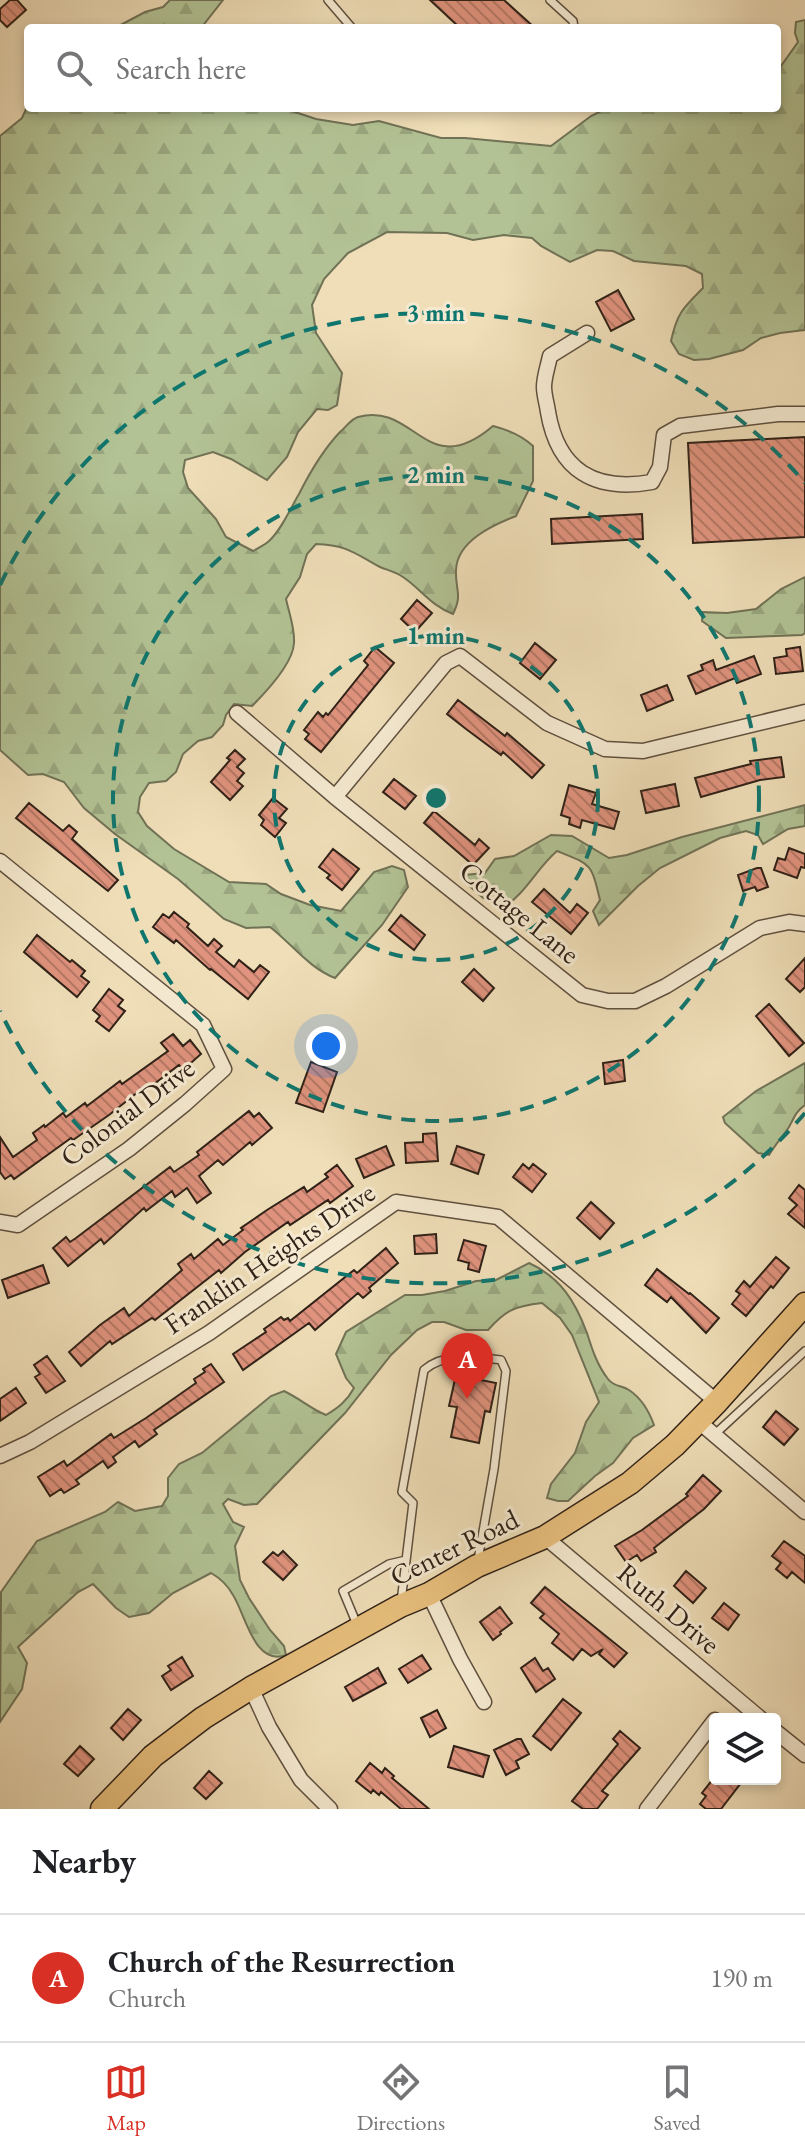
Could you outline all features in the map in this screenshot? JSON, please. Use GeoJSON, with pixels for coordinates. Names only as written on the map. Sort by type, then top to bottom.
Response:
{"type":"FeatureCollection","features":[{"type":"Feature","properties":{"kind":"main road","name":"Center Road"},"geometry":{"type":"LineString","coordinates":[[102,1809],[153,1756],[203,1718],[251,1688],[477,1566],[545,1537],[630,1483],[706,1428],[717,1402],[805,1304]]}},
{"type":"Feature","properties":{"kind":"street"},"geometry":{"type":"LineString","coordinates":[[587,333],[550,356],[544,388],[552,435],[570,464],[593,480],[630,486],[652,482],[660,467],[664,435],[680,426],[778,414],[805,414]]}},
{"type":"Feature","properties":{"kind":"street"},"geometry":{"type":"LineString","coordinates":[[335,797],[446,663],[460,656],[547,723],[605,749],[643,751],[805,712]]}},
{"type":"Feature","properties":{"kind":"street","name":"Cottage Lane"},"geometry":{"type":"LineString","coordinates":[[237,713],[335,797],[582,995],[608,1001],[635,1001],[666,986],[760,928],[789,922],[805,924]]}},
{"type":"Feature","properties":{"kind":"street","name":"Colonial Drive"},"geometry":{"type":"LineString","coordinates":[[0,861],[203,1025],[224,1069],[129,1149],[18,1225],[0,1222]]}},
{"type":"Feature","properties":{"kind":"street","name":"Franklin Heights Drive"},"geometry":{"type":"LineString","coordinates":[[0,1456],[30,1442],[209,1333],[396,1202],[498,1217],[717,1402]]}},
{"type":"Feature","properties":{"kind":"street"},"geometry":{"type":"LineString","coordinates":[[706,1428],[805,1512]]}},
{"type":"Feature","properties":{"kind":"street","name":"Ruth Drive"},"geometry":{"type":"LineString","coordinates":[[545,1537],[753,1713]]}},
{"type":"Feature","properties":{"kind":"street"},"geometry":{"type":"LineString","coordinates":[[429,1594],[484,1702]]}},
{"type":"Feature","properties":{"kind":"street"},"geometry":{"type":"LineString","coordinates":[[251,1688],[269,1727],[301,1780],[330,1809]]}},
{"type":"Feature","properties":{"kind":"street"},"geometry":{"type":"LineString","coordinates":[[720,1713],[733,1697]]}},
{"type":"Feature","properties":{"kind":"street"},"geometry":{"type":"LineString","coordinates":[[647,1809],[709,1727]]}},
{"type":"Feature","properties":{"kind":"street"},"geometry":{"type":"LineString","coordinates":[[781,1736],[805,1755]]}},
{"type":"Feature","properties":{"kind":"lane"},"geometry":{"type":"LineString","coordinates":[[328,0],[349,24]]}},
{"type":"Feature","properties":{"kind":"lane"},"geometry":{"type":"LineString","coordinates":[[550,0],[573,24]]}},
{"type":"Feature","properties":{"kind":"lane"},"geometry":{"type":"LineString","coordinates":[[706,1428],[805,1351]]}},
{"type":"Feature","properties":{"kind":"lane"},"geometry":{"type":"LineString","coordinates":[[400,1606],[413,1503],[402,1492],[424,1370],[432,1362],[446,1358],[501,1360],[506,1371],[494,1469],[477,1566]]}},
{"type":"Feature","properties":{"kind":"lane"},"geometry":{"type":"LineString","coordinates":[[359,1628],[343,1591],[389,1564],[406,1560]]}},
{"type":"Feature","properties":{"kind":"green space"},"geometry":{"type":"Polygon","coordinates":[[[170,0],[223,0],[204,24],[122,24],[163,7],[170,0]]]}},
{"type":"Feature","properties":{"kind":"green space"},"geometry":{"type":"Polygon","coordinates":[[[805,20],[805,330],[761,338],[743,350],[694,360],[679,354],[671,341],[682,312],[703,288],[702,274],[686,266],[634,261],[613,251],[597,250],[570,262],[532,238],[504,235],[473,240],[447,233],[387,232],[348,253],[324,279],[312,305],[316,333],[342,373],[337,405],[328,410],[317,409],[298,432],[287,457],[267,480],[213,452],[185,460],[183,472],[188,488],[216,519],[226,537],[253,551],[274,536],[322,454],[340,432],[358,417],[377,415],[394,420],[436,444],[452,446],[470,441],[493,426],[514,433],[533,446],[533,481],[516,516],[478,536],[469,543],[458,560],[458,597],[453,614],[397,574],[343,548],[316,544],[307,554],[300,577],[286,599],[294,643],[284,668],[252,706],[234,704],[223,725],[212,737],[198,741],[183,754],[176,772],[166,781],[149,783],[140,797],[138,812],[147,826],[174,849],[229,882],[266,884],[281,894],[310,905],[341,911],[374,872],[392,866],[404,870],[408,887],[382,925],[335,978],[309,962],[270,927],[246,928],[224,919],[178,879],[84,808],[64,782],[43,774],[28,775],[0,750],[0,136],[25,112],[295,112],[353,125],[379,121],[441,138],[551,146],[599,112],[781,112],[781,66],[798,42],[796,22],[805,20]]]}},
{"type":"Feature","properties":{"kind":"green space"},"geometry":{"type":"Polygon","coordinates":[[[805,577],[805,633],[802,635],[726,638],[702,621],[703,612],[756,609],[781,589],[805,577]]]}},
{"type":"Feature","properties":{"kind":"green space"},"geometry":{"type":"Polygon","coordinates":[[[805,805],[805,826],[788,829],[763,844],[758,835],[746,831],[720,838],[660,868],[599,925],[593,911],[600,900],[592,872],[584,863],[557,851],[519,895],[504,907],[483,898],[466,883],[465,875],[485,873],[495,859],[514,856],[551,835],[572,836],[609,858],[805,805]]]}},
{"type":"Feature","properties":{"kind":"green space"},"geometry":{"type":"Polygon","coordinates":[[[805,1063],[805,1105],[797,1112],[769,1155],[758,1153],[725,1123],[723,1117],[756,1091],[805,1063]]]}},
{"type":"Feature","properties":{"kind":"green space"},"geometry":{"type":"Polygon","coordinates":[[[529,1263],[550,1276],[566,1292],[604,1374],[637,1397],[652,1420],[654,1425],[633,1438],[613,1463],[568,1501],[547,1498],[551,1484],[575,1453],[586,1422],[599,1402],[572,1335],[560,1318],[542,1303],[512,1310],[488,1330],[466,1330],[444,1322],[432,1322],[417,1330],[391,1355],[345,1413],[257,1504],[244,1505],[228,1499],[223,1504],[233,1522],[244,1527],[235,1546],[240,1580],[270,1630],[284,1646],[286,1655],[275,1657],[258,1646],[231,1592],[211,1573],[173,1593],[149,1613],[129,1617],[93,1584],[78,1592],[18,1647],[27,1663],[22,1689],[0,1722],[1,1592],[37,1541],[105,1512],[118,1502],[135,1511],[162,1506],[168,1496],[168,1478],[179,1464],[202,1453],[271,1396],[284,1391],[326,1415],[334,1410],[354,1388],[336,1354],[346,1332],[405,1295],[422,1295],[476,1281],[496,1280],[529,1263]]]}},
{"type":"Feature","properties":{"kind":"building"},"geometry":{"type":"Polygon","coordinates":[[[10,0],[17,0],[26,10],[7,27],[0,20],[0,9],[10,0]]]}},
{"type":"Feature","properties":{"kind":"building"},"geometry":{"type":"Polygon","coordinates":[[[430,0],[504,0],[531,24],[456,24],[430,0]]]}},
{"type":"Feature","properties":{"kind":"building"},"geometry":{"type":"Polygon","coordinates":[[[618,290],[634,319],[611,331],[596,302],[618,290]]]}},
{"type":"Feature","properties":{"kind":"building"},"geometry":{"type":"Polygon","coordinates":[[[805,437],[805,537],[693,543],[688,443],[805,437]]]}},
{"type":"Feature","properties":{"kind":"building"},"geometry":{"type":"Polygon","coordinates":[[[642,514],[643,539],[552,544],[551,519],[642,514]]]}},
{"type":"Feature","properties":{"kind":"building"},"geometry":{"type":"Polygon","coordinates":[[[417,600],[432,613],[415,632],[401,619],[417,600]]]}},
{"type":"Feature","properties":{"kind":"building"},"geometry":{"type":"Polygon","coordinates":[[[535,643],[556,660],[540,679],[520,663],[535,643]]]}},
{"type":"Feature","properties":{"kind":"building"},"geometry":{"type":"Polygon","coordinates":[[[375,647],[394,663],[321,752],[305,739],[309,734],[304,730],[318,712],[323,717],[326,713],[328,715],[368,665],[364,661],[375,647]]]}},
{"type":"Feature","properties":{"kind":"building"},"geometry":{"type":"Polygon","coordinates":[[[800,647],[803,671],[776,674],[774,658],[787,656],[786,649],[800,647]]]}},
{"type":"Feature","properties":{"kind":"building"},"geometry":{"type":"Polygon","coordinates":[[[754,656],[761,674],[737,683],[735,678],[696,694],[688,676],[703,670],[701,665],[713,660],[716,670],[754,656]]]}},
{"type":"Feature","properties":{"kind":"building"},"geometry":{"type":"Polygon","coordinates":[[[667,685],[673,700],[647,711],[641,695],[667,685]]]}},
{"type":"Feature","properties":{"kind":"building"},"geometry":{"type":"Polygon","coordinates":[[[458,700],[505,736],[507,733],[544,765],[532,778],[503,752],[501,755],[466,729],[447,714],[458,700]]]}},
{"type":"Feature","properties":{"kind":"building"},"geometry":{"type":"Polygon","coordinates":[[[235,750],[245,759],[237,767],[244,773],[237,781],[243,786],[230,800],[211,782],[235,750]]]}},
{"type":"Feature","properties":{"kind":"building"},"geometry":{"type":"Polygon","coordinates":[[[781,757],[784,777],[760,780],[701,797],[695,778],[751,764],[750,761],[781,757]]]}},
{"type":"Feature","properties":{"kind":"building"},"geometry":{"type":"Polygon","coordinates":[[[394,779],[416,796],[405,809],[383,792],[394,779]]]}},
{"type":"Feature","properties":{"kind":"building"},"geometry":{"type":"Polygon","coordinates":[[[675,784],[679,806],[646,813],[641,791],[675,784]]]}},
{"type":"Feature","properties":{"kind":"building"},"geometry":{"type":"Polygon","coordinates":[[[569,785],[596,793],[592,804],[619,812],[614,829],[582,820],[580,828],[569,824],[570,818],[561,815],[569,785]]]}},
{"type":"Feature","properties":{"kind":"building"},"geometry":{"type":"Polygon","coordinates":[[[273,798],[287,809],[279,818],[286,823],[275,837],[261,825],[264,820],[259,815],[273,798]]]}},
{"type":"Feature","properties":{"kind":"building"},"geometry":{"type":"Polygon","coordinates":[[[29,803],[63,831],[69,825],[77,832],[72,839],[118,880],[108,891],[16,818],[29,803]]]}},
{"type":"Feature","properties":{"kind":"building"},"geometry":{"type":"Polygon","coordinates":[[[434,811],[475,845],[479,839],[489,848],[473,865],[424,823],[434,811]]]}},
{"type":"Feature","properties":{"kind":"building"},"geometry":{"type":"Polygon","coordinates":[[[789,848],[805,854],[805,868],[801,867],[797,878],[774,870],[778,858],[785,860],[789,848]]]}},
{"type":"Feature","properties":{"kind":"building"},"geometry":{"type":"Polygon","coordinates":[[[333,849],[359,869],[342,890],[319,867],[333,849]]]}},
{"type":"Feature","properties":{"kind":"building"},"geometry":{"type":"Polygon","coordinates":[[[761,868],[768,887],[743,891],[738,875],[761,868]]]}},
{"type":"Feature","properties":{"kind":"building"},"geometry":{"type":"Polygon","coordinates":[[[544,889],[570,913],[577,904],[588,913],[571,934],[532,902],[544,889]]]}},
{"type":"Feature","properties":{"kind":"building"},"geometry":{"type":"Polygon","coordinates":[[[174,912],[208,946],[214,939],[222,946],[216,952],[234,967],[239,960],[254,972],[260,965],[269,972],[248,999],[176,940],[174,943],[153,927],[163,914],[169,918],[174,912]]]}},
{"type":"Feature","properties":{"kind":"building"},"geometry":{"type":"Polygon","coordinates":[[[401,915],[425,935],[414,950],[389,930],[401,915]]]}},
{"type":"Feature","properties":{"kind":"building"},"geometry":{"type":"Polygon","coordinates":[[[37,935],[85,971],[81,976],[89,982],[77,997],[24,952],[37,935]]]}},
{"type":"Feature","properties":{"kind":"building"},"geometry":{"type":"Polygon","coordinates":[[[805,958],[805,987],[800,992],[786,979],[805,958]]]}},
{"type":"Feature","properties":{"kind":"building"},"geometry":{"type":"Polygon","coordinates":[[[474,969],[494,988],[483,1001],[462,982],[474,969]]]}},
{"type":"Feature","properties":{"kind":"building"},"geometry":{"type":"Polygon","coordinates":[[[109,989],[123,1000],[118,1006],[125,1011],[109,1031],[96,1021],[100,1016],[93,1010],[109,989]]]}},
{"type":"Feature","properties":{"kind":"building"},"geometry":{"type":"Polygon","coordinates":[[[769,1004],[804,1043],[789,1056],[756,1016],[769,1004]]]}},
{"type":"Feature","properties":{"kind":"building"},"geometry":{"type":"Polygon","coordinates":[[[173,1034],[183,1046],[190,1040],[201,1054],[183,1070],[179,1065],[145,1091],[143,1088],[109,1115],[14,1179],[11,1175],[5,1179],[0,1172],[0,1137],[13,1157],[37,1140],[33,1133],[44,1125],[63,1113],[66,1117],[85,1103],[87,1106],[168,1051],[161,1043],[173,1034]]]}},
{"type":"Feature","properties":{"kind":"building"},"geometry":{"type":"Polygon","coordinates":[[[623,1060],[625,1081],[605,1084],[603,1063],[623,1060]]]}},
{"type":"Feature","properties":{"kind":"building"},"geometry":{"type":"Polygon","coordinates":[[[311,1062],[337,1072],[323,1112],[296,1103],[311,1062]]]}},
{"type":"Feature","properties":{"kind":"building"},"geometry":{"type":"Polygon","coordinates":[[[249,1111],[254,1117],[259,1113],[272,1128],[223,1165],[218,1160],[199,1176],[211,1193],[197,1203],[187,1188],[175,1197],[172,1191],[146,1211],[144,1208],[104,1244],[101,1239],[68,1266],[53,1248],[66,1237],[70,1242],[76,1238],[170,1167],[174,1172],[199,1155],[197,1152],[249,1111]]]}},
{"type":"Feature","properties":{"kind":"building"},"geometry":{"type":"Polygon","coordinates":[[[436,1133],[438,1161],[406,1163],[405,1143],[423,1142],[423,1134],[436,1133]]]}},
{"type":"Feature","properties":{"kind":"building"},"geometry":{"type":"Polygon","coordinates":[[[386,1146],[394,1165],[364,1178],[356,1159],[386,1146]]]}},
{"type":"Feature","properties":{"kind":"building"},"geometry":{"type":"Polygon","coordinates":[[[457,1146],[484,1155],[478,1174],[451,1164],[457,1146]]]}},
{"type":"Feature","properties":{"kind":"building"},"geometry":{"type":"Polygon","coordinates":[[[523,1164],[529,1169],[533,1164],[546,1174],[532,1192],[513,1177],[523,1164]]]}},
{"type":"Feature","properties":{"kind":"building"},"geometry":{"type":"Polygon","coordinates":[[[337,1165],[353,1186],[330,1203],[328,1200],[290,1225],[288,1222],[155,1320],[152,1318],[112,1344],[110,1341],[81,1366],[69,1352],[124,1308],[129,1316],[182,1270],[178,1264],[191,1254],[194,1259],[218,1239],[223,1245],[267,1210],[304,1187],[307,1192],[328,1177],[325,1174],[337,1165]]]}},
{"type":"Feature","properties":{"kind":"building"},"geometry":{"type":"Polygon","coordinates":[[[799,1185],[805,1190],[805,1228],[788,1214],[797,1205],[789,1198],[799,1185]]]}},
{"type":"Feature","properties":{"kind":"building"},"geometry":{"type":"Polygon","coordinates":[[[591,1202],[614,1223],[600,1239],[577,1218],[591,1202]]]}},
{"type":"Feature","properties":{"kind":"building"},"geometry":{"type":"Polygon","coordinates":[[[436,1234],[437,1253],[415,1254],[414,1236],[436,1234]]]}},
{"type":"Feature","properties":{"kind":"building"},"geometry":{"type":"Polygon","coordinates":[[[464,1240],[486,1246],[479,1272],[468,1269],[469,1263],[458,1260],[464,1240]]]}},
{"type":"Feature","properties":{"kind":"building"},"geometry":{"type":"Polygon","coordinates":[[[386,1248],[398,1263],[369,1288],[371,1291],[363,1298],[358,1293],[315,1330],[309,1323],[243,1370],[233,1354],[266,1332],[264,1329],[281,1317],[290,1321],[386,1248]]]}},
{"type":"Feature","properties":{"kind":"building"},"geometry":{"type":"Polygon","coordinates":[[[776,1257],[789,1268],[746,1316],[732,1304],[740,1294],[736,1291],[744,1281],[750,1287],[776,1257]]]}},
{"type":"Feature","properties":{"kind":"building"},"geometry":{"type":"Polygon","coordinates":[[[43,1265],[49,1283],[8,1298],[2,1280],[43,1265]]]}},
{"type":"Feature","properties":{"kind":"building"},"geometry":{"type":"Polygon","coordinates":[[[657,1269],[719,1318],[706,1333],[671,1297],[667,1302],[645,1285],[657,1269]]]}},
{"type":"Feature","properties":{"kind":"building"},"geometry":{"type":"Polygon","coordinates":[[[47,1356],[65,1381],[46,1393],[35,1377],[40,1374],[34,1365],[47,1356]]]}},
{"type":"Feature","properties":{"kind":"building"},"geometry":{"type":"Polygon","coordinates":[[[211,1364],[224,1382],[154,1430],[157,1434],[139,1447],[135,1441],[113,1457],[116,1462],[108,1468],[103,1461],[76,1480],[79,1484],[64,1493],[61,1489],[50,1496],[38,1477],[64,1461],[67,1466],[111,1434],[114,1438],[146,1418],[196,1383],[194,1379],[211,1364]]]}},
{"type":"Feature","properties":{"kind":"building"},"geometry":{"type":"Polygon","coordinates":[[[456,1375],[496,1383],[490,1412],[485,1411],[479,1443],[451,1437],[457,1407],[449,1406],[456,1375]]]}},
{"type":"Feature","properties":{"kind":"building"},"geometry":{"type":"Polygon","coordinates":[[[16,1388],[26,1403],[0,1421],[0,1399],[16,1388]]]}},
{"type":"Feature","properties":{"kind":"building"},"geometry":{"type":"Polygon","coordinates":[[[776,1411],[798,1429],[784,1445],[763,1427],[776,1411]]]}},
{"type":"Feature","properties":{"kind":"building"},"geometry":{"type":"Polygon","coordinates":[[[703,1475],[721,1491],[704,1509],[654,1548],[656,1552],[641,1561],[637,1555],[626,1562],[615,1546],[688,1496],[686,1494],[703,1475]]]}},
{"type":"Feature","properties":{"kind":"building"},"geometry":{"type":"Polygon","coordinates":[[[784,1541],[805,1556],[805,1583],[792,1572],[787,1578],[776,1569],[781,1563],[772,1556],[784,1541]]]}},
{"type":"Feature","properties":{"kind":"building"},"geometry":{"type":"Polygon","coordinates":[[[283,1551],[297,1565],[283,1580],[263,1562],[273,1552],[278,1556],[283,1551]]]}},
{"type":"Feature","properties":{"kind":"building"},"geometry":{"type":"Polygon","coordinates":[[[686,1571],[706,1588],[693,1603],[674,1586],[686,1571]]]}},
{"type":"Feature","properties":{"kind":"building"},"geometry":{"type":"Polygon","coordinates":[[[545,1587],[627,1653],[614,1667],[599,1654],[603,1649],[591,1656],[582,1649],[573,1660],[552,1643],[559,1634],[540,1618],[544,1614],[531,1603],[545,1587]]]}},
{"type":"Feature","properties":{"kind":"building"},"geometry":{"type":"Polygon","coordinates":[[[724,1603],[739,1615],[728,1630],[712,1618],[724,1603]]]}},
{"type":"Feature","properties":{"kind":"building"},"geometry":{"type":"Polygon","coordinates":[[[500,1607],[512,1623],[493,1640],[480,1622],[500,1607]]]}},
{"type":"Feature","properties":{"kind":"building"},"geometry":{"type":"Polygon","coordinates":[[[422,1655],[431,1669],[408,1683],[399,1669],[422,1655]]]}},
{"type":"Feature","properties":{"kind":"building"},"geometry":{"type":"Polygon","coordinates":[[[182,1657],[193,1676],[171,1690],[162,1676],[171,1670],[168,1666],[182,1657]]]}},
{"type":"Feature","properties":{"kind":"building"},"geometry":{"type":"Polygon","coordinates":[[[535,1658],[543,1671],[548,1668],[555,1679],[536,1692],[521,1668],[535,1658]]]}},
{"type":"Feature","properties":{"kind":"building"},"geometry":{"type":"Polygon","coordinates":[[[378,1668],[386,1683],[353,1701],[345,1687],[378,1668]]]}},
{"type":"Feature","properties":{"kind":"building"},"geometry":{"type":"Polygon","coordinates":[[[563,1699],[581,1713],[551,1750],[533,1736],[563,1699]]]}},
{"type":"Feature","properties":{"kind":"building"},"geometry":{"type":"Polygon","coordinates":[[[128,1709],[141,1720],[123,1740],[111,1728],[128,1709]]]}},
{"type":"Feature","properties":{"kind":"building"},"geometry":{"type":"Polygon","coordinates":[[[437,1710],[446,1728],[430,1737],[421,1718],[437,1710]]]}},
{"type":"Feature","properties":{"kind":"building"},"geometry":{"type":"Polygon","coordinates":[[[620,1731],[640,1748],[602,1791],[608,1795],[597,1809],[583,1809],[572,1801],[618,1744],[613,1739],[620,1731]]]}},
{"type":"Feature","properties":{"kind":"building"},"geometry":{"type":"Polygon","coordinates":[[[521,1739],[529,1754],[516,1761],[519,1768],[506,1775],[494,1750],[521,1739]]]}},
{"type":"Feature","properties":{"kind":"building"},"geometry":{"type":"Polygon","coordinates":[[[80,1746],[94,1759],[78,1776],[64,1764],[80,1746]]]}},
{"type":"Feature","properties":{"kind":"building"},"geometry":{"type":"Polygon","coordinates":[[[454,1746],[489,1756],[483,1777],[448,1767],[454,1746]]]}},
{"type":"Feature","properties":{"kind":"building"},"geometry":{"type":"Polygon","coordinates":[[[370,1763],[382,1773],[385,1768],[394,1776],[392,1778],[429,1809],[401,1809],[381,1792],[379,1795],[373,1790],[371,1793],[356,1781],[370,1763]]]}},
{"type":"Feature","properties":{"kind":"building"},"geometry":{"type":"Polygon","coordinates":[[[209,1771],[222,1783],[206,1799],[194,1788],[209,1771]]]}},
{"type":"Feature","properties":{"kind":"building"},"geometry":{"type":"Polygon","coordinates":[[[709,1784],[739,1785],[721,1809],[706,1809],[700,1804],[706,1796],[702,1793],[709,1784]]]}},
{"type":"Feature","properties":{"kind":"place","name":"Church of the Resurrection"},"geometry":{"type":"Point","coordinates":[467,1399]}}]}
